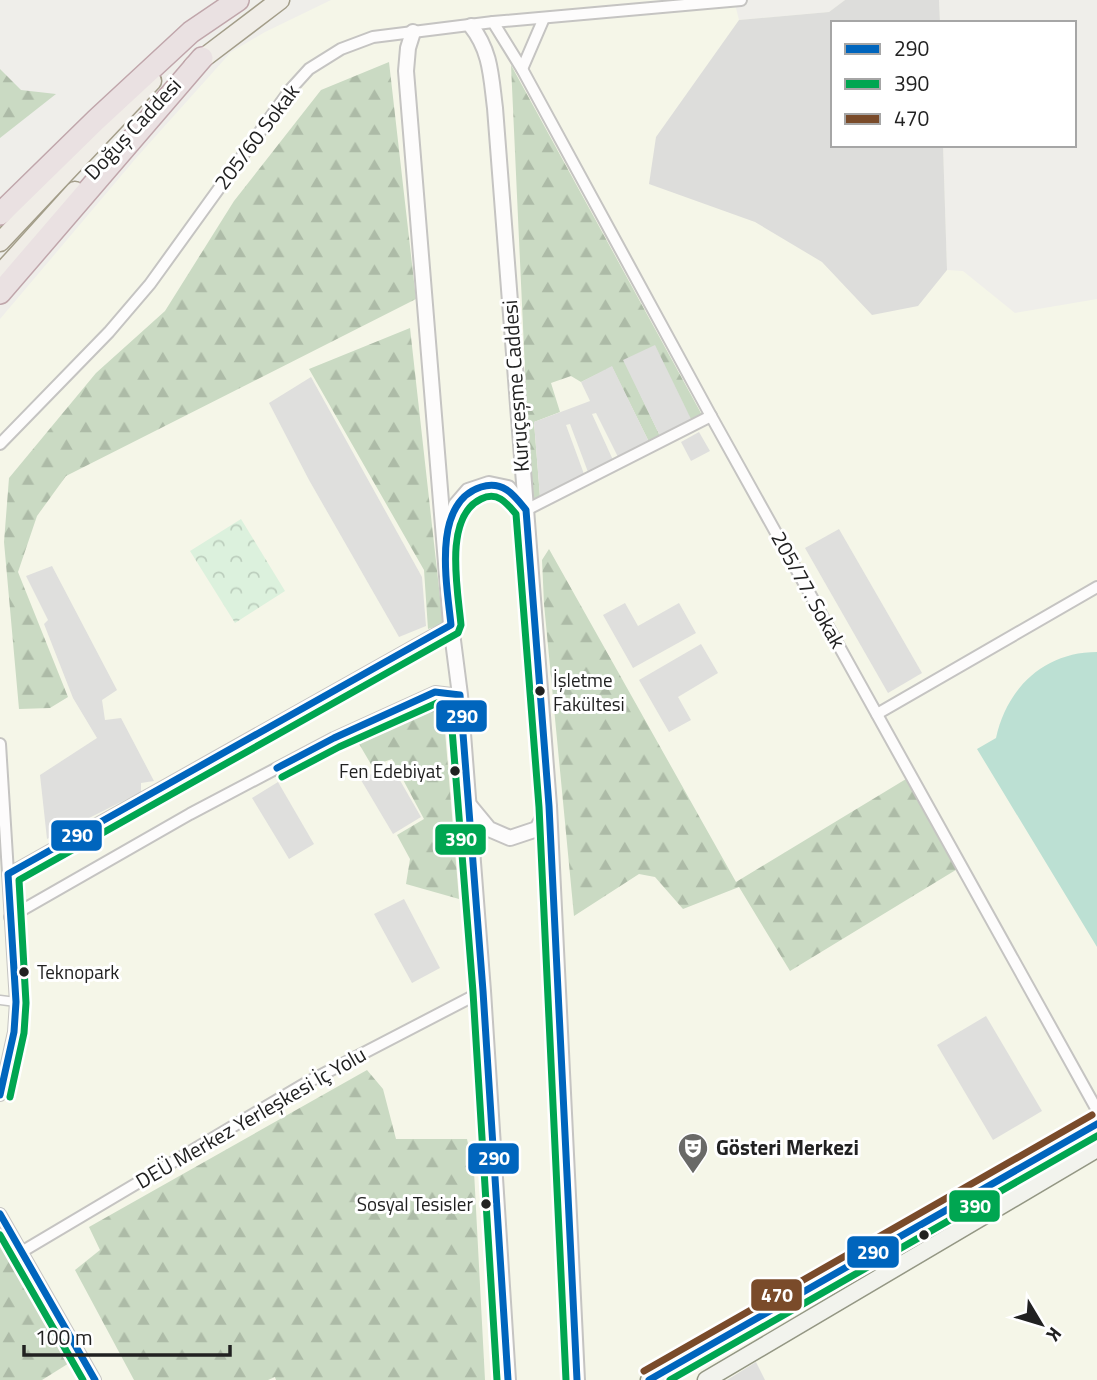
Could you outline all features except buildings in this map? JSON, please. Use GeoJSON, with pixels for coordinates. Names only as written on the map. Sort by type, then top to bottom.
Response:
{"type":"FeatureCollection","features":[{"type":"Feature","properties":{"kind":"highway"},"geometry":{"type":"LineString","coordinates":[[0,214],[191,32],[239,0]]}},
{"type":"Feature","properties":{"kind":"highway"},"geometry":{"type":"LineString","coordinates":[[0,293],[202,58]]}},
{"type":"Feature","properties":{"kind":"main road","name":"Doğuş Caddesi"},"geometry":{"type":"LineString","coordinates":[[0,242],[148,85],[239,0]]}},
{"type":"Feature","properties":{"kind":"main road","name":"Doğuş Caddesi"},"geometry":{"type":"LineString","coordinates":[[0,274],[150,107],[202,58],[280,0]]}},
{"type":"Feature","properties":{"kind":"main road"},"geometry":{"type":"LineString","coordinates":[[649,1380],[1097,1124]]}},
{"type":"Feature","properties":{"kind":"main road"},"geometry":{"type":"LineString","coordinates":[[706,1380],[1097,1149]]}},
{"type":"Feature","properties":{"kind":"street","name":"205/60 Sokak"},"geometry":{"type":"LineString","coordinates":[[0,444],[109,332],[150,284],[290,90],[309,69],[341,49],[373,37],[493,22],[741,0]]}},
{"type":"Feature","properties":{"kind":"street"},"geometry":{"type":"LineString","coordinates":[[522,69],[544,18]]}},
{"type":"Feature","properties":{"kind":"street","name":"205/77. Sokak"},"geometry":{"type":"LineString","coordinates":[[493,22],[522,69],[711,416],[1097,1110]]}},
{"type":"Feature","properties":{"kind":"street","name":"Kuruçeşme Caddesi"},"geometry":{"type":"LineString","coordinates":[[471,26],[482,39],[489,57],[526,510],[549,806],[577,1380]]}},
{"type":"Feature","properties":{"kind":"street"},"geometry":{"type":"LineString","coordinates":[[413,32],[406,71],[451,625],[470,806],[508,1380]]}},
{"type":"Feature","properties":{"kind":"street"},"geometry":{"type":"LineString","coordinates":[[445,538],[456,505],[468,491],[489,484],[508,488],[526,510],[711,416]]}},
{"type":"Feature","properties":{"kind":"street"},"geometry":{"type":"LineString","coordinates":[[877,714],[1097,587]]}},
{"type":"Feature","properties":{"kind":"street"},"geometry":{"type":"LineString","coordinates":[[8,874],[451,625]]}},
{"type":"Feature","properties":{"kind":"street"},"geometry":{"type":"LineString","coordinates":[[10,918],[190,814],[334,738],[435,692],[460,695]]}},
{"type":"Feature","properties":{"kind":"street"},"geometry":{"type":"LineString","coordinates":[[0,744],[16,1002],[14,1032],[0,1095]]}},
{"type":"Feature","properties":{"kind":"street"},"geometry":{"type":"LineString","coordinates":[[470,806],[489,829],[510,838],[537,830],[549,806]]}},
{"type":"Feature","properties":{"kind":"street","name":"DEÜ Merkez Yerleşkesi İç Yolu"},"geometry":{"type":"LineString","coordinates":[[23,1251],[306,1083],[484,991]]}},
{"type":"Feature","properties":{"kind":"street"},"geometry":{"type":"LineString","coordinates":[[0,1000],[16,1002]]}},
{"type":"Feature","properties":{"kind":"street"},"geometry":{"type":"LineString","coordinates":[[0,1214],[95,1380]]}},
{"type":"Feature","properties":{"kind":"shaded area"},"geometry":{"type":"Polygon","coordinates":[[[331,0],[734,0],[739,20],[829,12],[845,0],[939,0],[940,21],[831,21],[831,147],[943,147],[947,270],[963,271],[1015,313],[1097,299],[1097,1380],[0,1380],[0,319],[137,157],[231,52],[331,0]]]}},
{"type":"Feature","properties":{"kind":"shaded area"},"geometry":{"type":"Polygon","coordinates":[[[845,0],[939,0],[940,21],[831,21],[831,147],[943,147],[947,270],[918,306],[872,315],[822,262],[755,222],[649,184],[656,137],[739,20],[829,12],[845,0]]]}},
{"type":"Feature","properties":{"kind":"shaded area"},"geometry":{"type":"Polygon","coordinates":[[[655,345],[692,421],[660,436],[623,360],[655,345]]]}},
{"type":"Feature","properties":{"kind":"shaded area"},"geometry":{"type":"Polygon","coordinates":[[[612,366],[649,442],[618,457],[596,413],[592,414],[613,460],[588,472],[570,424],[566,425],[584,474],[540,497],[534,422],[590,401],[581,382],[612,366]]]}},
{"type":"Feature","properties":{"kind":"shaded area"},"geometry":{"type":"Polygon","coordinates":[[[311,377],[422,577],[426,626],[399,637],[309,480],[269,403],[311,377]]]}},
{"type":"Feature","properties":{"kind":"shaded area"},"geometry":{"type":"Polygon","coordinates":[[[699,432],[710,451],[691,461],[681,442],[699,432]]]}},
{"type":"Feature","properties":{"kind":"shaded area"},"geometry":{"type":"Polygon","coordinates":[[[839,529],[922,673],[888,693],[805,548],[839,529]]]}},
{"type":"Feature","properties":{"kind":"shaded area"},"geometry":{"type":"Polygon","coordinates":[[[52,566],[117,690],[102,700],[105,720],[121,718],[154,781],[141,783],[141,792],[47,839],[40,775],[97,738],[73,698],[44,624],[48,620],[26,576],[52,566]]]}},
{"type":"Feature","properties":{"kind":"shaded area"},"geometry":{"type":"Polygon","coordinates":[[[625,603],[638,626],[679,603],[696,633],[633,668],[603,615],[625,603]]]}},
{"type":"Feature","properties":{"kind":"shaded area"},"geometry":{"type":"Polygon","coordinates":[[[701,644],[718,673],[678,697],[691,720],[669,732],[639,680],[701,644]]]}},
{"type":"Feature","properties":{"kind":"shaded area"},"geometry":{"type":"Polygon","coordinates":[[[390,763],[421,817],[393,834],[361,780],[390,763]]]}},
{"type":"Feature","properties":{"kind":"shaded area"},"geometry":{"type":"Polygon","coordinates":[[[278,782],[314,844],[289,859],[252,798],[278,782]]]}},
{"type":"Feature","properties":{"kind":"shaded area"},"geometry":{"type":"Polygon","coordinates":[[[404,899],[440,968],[412,983],[374,914],[404,899]]]}},
{"type":"Feature","properties":{"kind":"shaded area"},"geometry":{"type":"Polygon","coordinates":[[[986,1016],[1042,1111],[993,1140],[937,1045],[986,1016]]]}},
{"type":"Feature","properties":{"kind":"shaded area"},"geometry":{"type":"Polygon","coordinates":[[[756,1362],[765,1380],[727,1380],[756,1362]]]}},
{"type":"Feature","properties":{"kind":"green space"},"geometry":{"type":"Polygon","coordinates":[[[389,62],[416,299],[66,476],[37,516],[18,572],[68,697],[50,708],[19,709],[4,542],[9,478],[96,373],[165,311],[234,201],[321,90],[389,62]]]}},
{"type":"Feature","properties":{"kind":"green space"},"geometry":{"type":"Polygon","coordinates":[[[511,65],[702,415],[692,421],[624,360],[660,436],[649,442],[612,367],[581,382],[571,376],[551,383],[560,412],[534,422],[540,497],[531,501],[511,65]]]}},
{"type":"Feature","properties":{"kind":"green space"},"geometry":{"type":"Polygon","coordinates":[[[0,69],[21,90],[56,94],[0,138],[0,69]]]}},
{"type":"Feature","properties":{"kind":"green space"},"geometry":{"type":"Polygon","coordinates":[[[410,328],[443,624],[428,629],[424,570],[309,369],[410,328]]]}},
{"type":"Feature","properties":{"kind":"green space"},"geometry":{"type":"Polygon","coordinates":[[[241,519],[285,591],[235,623],[190,551],[241,519]]]}},
{"type":"Feature","properties":{"kind":"green space"},"geometry":{"type":"Polygon","coordinates":[[[549,549],[736,882],[906,779],[959,868],[790,971],[739,887],[683,909],[655,877],[639,874],[574,916],[544,604],[542,560],[549,549]]]}},
{"type":"Feature","properties":{"kind":"green space"},"geometry":{"type":"Polygon","coordinates":[[[1097,652],[1097,947],[977,749],[996,738],[1009,703],[1031,676],[1060,658],[1097,652]]]}},
{"type":"Feature","properties":{"kind":"green space"},"geometry":{"type":"Polygon","coordinates":[[[435,702],[443,707],[459,899],[406,884],[410,859],[397,835],[424,819],[392,759],[372,766],[355,737],[435,702]]]}},
{"type":"Feature","properties":{"kind":"green space"},"geometry":{"type":"Polygon","coordinates":[[[367,1070],[383,1089],[396,1139],[467,1139],[474,1171],[485,1380],[276,1380],[275,1377],[268,1380],[134,1380],[75,1270],[100,1250],[89,1227],[367,1070]]]}},
{"type":"Feature","properties":{"kind":"green space"},"geometry":{"type":"Polygon","coordinates":[[[0,1232],[74,1360],[42,1380],[0,1380],[0,1232]]]}},
{"type":"Feature","properties":{"kind":"transit line","name":"290"},"geometry":{"type":"LineString","coordinates":[[0,1095],[14,1032],[16,1002],[8,874],[451,625],[446,568],[448,527],[465,496],[489,485],[502,487],[526,510],[549,806],[577,1380]]}},
{"type":"Feature","properties":{"kind":"transit line","name":"390"},"geometry":{"type":"LineString","coordinates":[[10,1097],[24,1033],[26,1003],[19,880],[458,633],[461,625],[456,556],[461,522],[469,508],[481,499],[492,496],[501,499],[516,514],[539,807],[566,1380]]}},
{"type":"Feature","properties":{"kind":"transit line","name":"290"},"geometry":{"type":"LineString","coordinates":[[277,768],[334,738],[435,692],[460,695],[483,991],[508,1380]]}},
{"type":"Feature","properties":{"kind":"transit line","name":"390"},"geometry":{"type":"LineString","coordinates":[[282,777],[339,747],[437,703],[450,704],[473,992],[497,1380]]}},
{"type":"Feature","properties":{"kind":"transit line","name":"470"},"geometry":{"type":"LineString","coordinates":[[644,1371],[1092,1115]]}},
{"type":"Feature","properties":{"kind":"transit line","name":"290"},"geometry":{"type":"LineString","coordinates":[[649,1380],[1097,1124]]}},
{"type":"Feature","properties":{"kind":"transit line","name":"390"},"geometry":{"type":"LineString","coordinates":[[670,1380],[1097,1136]]}},
{"type":"Feature","properties":{"kind":"transit line","name":"290"},"geometry":{"type":"LineString","coordinates":[[0,1214],[95,1380]]}},
{"type":"Feature","properties":{"kind":"transit line","name":"390"},"geometry":{"type":"LineString","coordinates":[[0,1235],[83,1380]]}},
{"type":"Feature","properties":{"kind":"place","name":"İşletme Fakültesi"},"geometry":{"type":"Point","coordinates":[540,691]}},
{"type":"Feature","properties":{"kind":"place","name":"Fen Edebiyat"},"geometry":{"type":"Point","coordinates":[455,771]}},
{"type":"Feature","properties":{"kind":"place","name":"Teknopark"},"geometry":{"type":"Point","coordinates":[24,972]}},
{"type":"Feature","properties":{"kind":"place","name":"Gösteri Merkezi"},"geometry":{"type":"Point","coordinates":[693,1175]}},
{"type":"Feature","properties":{"kind":"place","name":"Sosyal Tesisler"},"geometry":{"type":"Point","coordinates":[486,1204]}}]}
